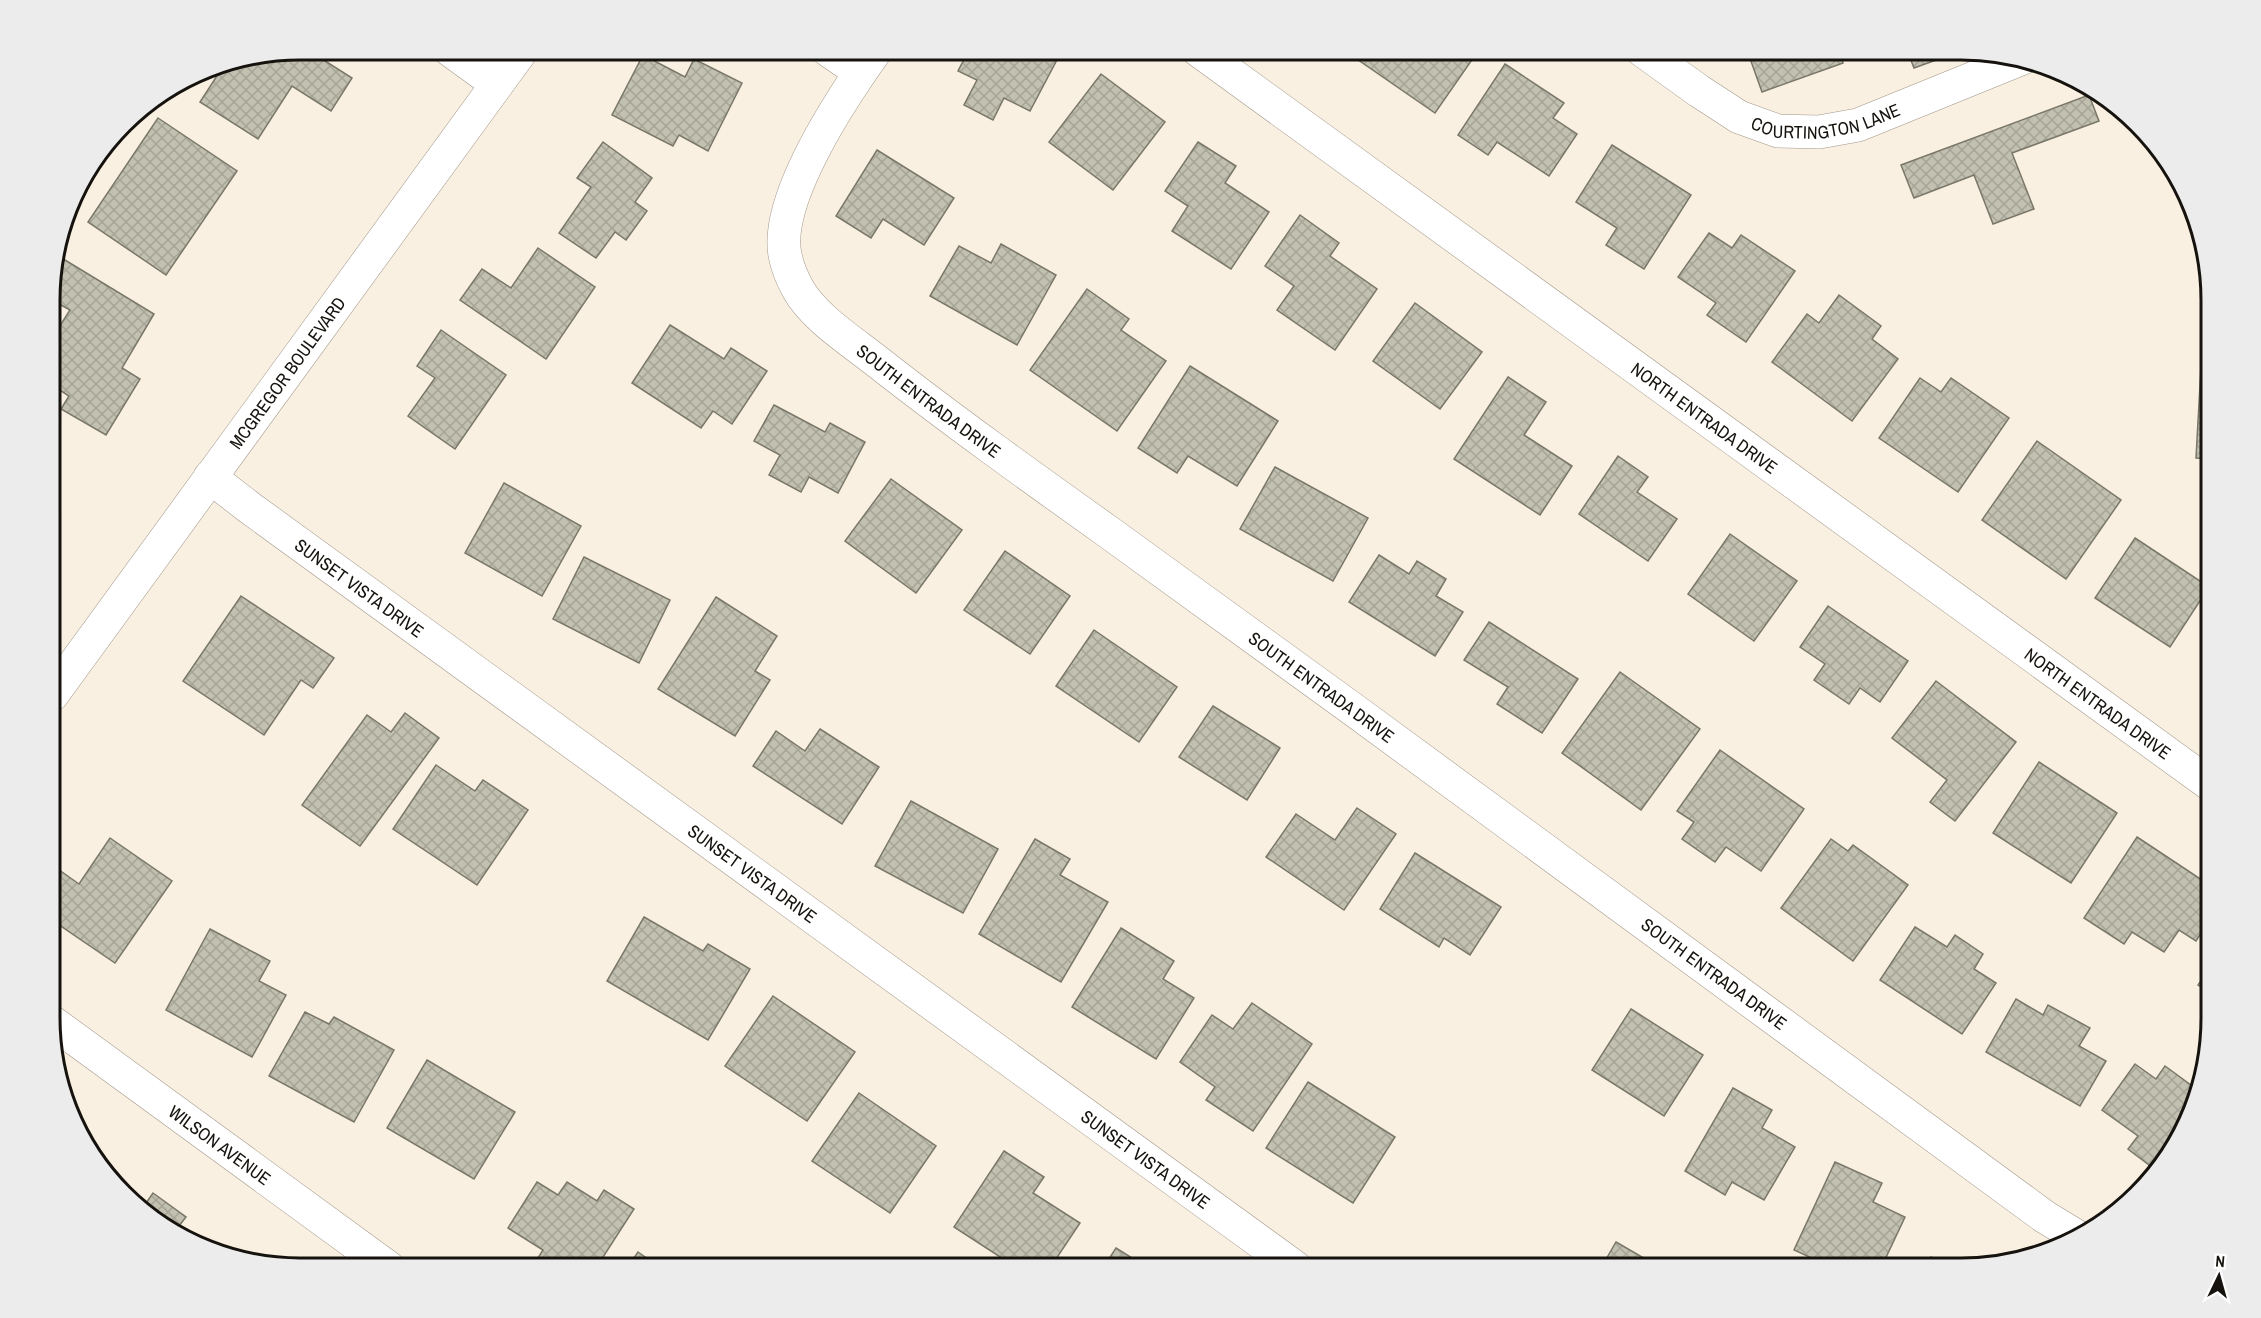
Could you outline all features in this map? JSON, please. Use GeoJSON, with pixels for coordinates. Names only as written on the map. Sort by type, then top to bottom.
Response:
{"type":"FeatureCollection","features":[{"type":"Feature","properties":{"kind":"street"},"geometry":{"type":"LineString","coordinates":[[464,60],[497,84]]}},
{"type":"Feature","properties":{"kind":"street","name":"MCGREGOR BOULEVARD"},"geometry":{"type":"LineString","coordinates":[[60,684],[515,60]]}},
{"type":"Feature","properties":{"kind":"street","name":"NORTH ENTRADA DRIVE"},"geometry":{"type":"LineString","coordinates":[[1212,60],[2201,778]]}},
{"type":"Feature","properties":{"kind":"street","name":"COURTINGTON LANE"},"geometry":{"type":"LineString","coordinates":[[1656,60],[1739,117],[1778,131],[1819,132],[1868,122],[2007,65]]}},
{"type":"Feature","properties":{"kind":"street","name":"SOUTH ENTRADA DRIVE"},"geometry":{"type":"LineString","coordinates":[[868,61],[819,140],[800,177],[787,216],[785,254],[800,292],[827,322],[947,415],[1572,868],[2045,1217],[2069,1232]]}},
{"type":"Feature","properties":{"kind":"street","name":"SUNSET VISTA DRIVE"},"geometry":{"type":"LineString","coordinates":[[210,477],[1282,1258]]}},
{"type":"Feature","properties":{"kind":"street","name":"WILSON AVENUE"},"geometry":{"type":"LineString","coordinates":[[61,1028],[375,1258]]}},
{"type":"Feature","properties":{"kind":"building"},"geometry":{"type":"Polygon","coordinates":[[[324,60],[352,78],[331,111],[292,86],[258,139],[200,102],[218,75],[268,62],[324,60]]]}},
{"type":"Feature","properties":{"kind":"building"},"geometry":{"type":"Polygon","coordinates":[[[640,60],[653,60],[685,77],[694,60],[696,60],[742,83],[708,151],[679,135],[673,146],[612,115],[640,60]]]}},
{"type":"Feature","properties":{"kind":"building"},"geometry":{"type":"Polygon","coordinates":[[[964,60],[1057,60],[1030,111],[1004,98],[993,120],[964,105],[977,80],[958,71],[964,60]]]}},
{"type":"Feature","properties":{"kind":"building"},"geometry":{"type":"Polygon","coordinates":[[[1358,60],[1472,60],[1435,113],[1358,60]]]}},
{"type":"Feature","properties":{"kind":"building"},"geometry":{"type":"Polygon","coordinates":[[[1751,60],[1842,60],[1843,63],[1762,92],[1751,60]]]}},
{"type":"Feature","properties":{"kind":"building"},"geometry":{"type":"Polygon","coordinates":[[[1911,60],[1936,60],[1914,68],[1911,60]]]}},
{"type":"Feature","properties":{"kind":"building"},"geometry":{"type":"Polygon","coordinates":[[[1505,64],[1564,103],[1553,118],[1577,134],[1549,176],[1497,142],[1488,155],[1458,135],[1505,64]]]}},
{"type":"Feature","properties":{"kind":"building"},"geometry":{"type":"Polygon","coordinates":[[[1101,74],[1165,122],[1113,190],[1049,142],[1101,74]]]}},
{"type":"Feature","properties":{"kind":"building"},"geometry":{"type":"Polygon","coordinates":[[[2087,96],[2099,121],[2012,153],[2034,209],[1993,224],[1974,175],[1914,198],[1901,165],[2087,96]]]}},
{"type":"Feature","properties":{"kind":"building"},"geometry":{"type":"Polygon","coordinates":[[[158,118],[237,171],[166,275],[88,222],[158,118]]]}},
{"type":"Feature","properties":{"kind":"building"},"geometry":{"type":"Polygon","coordinates":[[[603,142],[652,178],[635,202],[647,211],[626,240],[615,232],[596,258],[559,233],[591,187],[577,178],[603,142]]]}},
{"type":"Feature","properties":{"kind":"building"},"geometry":{"type":"Polygon","coordinates":[[[1198,142],[1236,166],[1225,183],[1269,212],[1231,269],[1172,231],[1188,206],[1165,191],[1198,142]]]}},
{"type":"Feature","properties":{"kind":"building"},"geometry":{"type":"Polygon","coordinates":[[[1612,145],[1691,195],[1644,269],[1606,245],[1617,228],[1576,202],[1612,145]]]}},
{"type":"Feature","properties":{"kind":"building"},"geometry":{"type":"Polygon","coordinates":[[[877,150],[954,198],[924,245],[883,219],[871,238],[836,216],[877,150]]]}},
{"type":"Feature","properties":{"kind":"building"},"geometry":{"type":"Polygon","coordinates":[[[1300,215],[1339,243],[1330,256],[1377,289],[1335,350],[1277,310],[1294,286],[1265,266],[1300,215]]]}},
{"type":"Feature","properties":{"kind":"building"},"geometry":{"type":"Polygon","coordinates":[[[1709,233],[1732,248],[1741,235],[1795,271],[1746,342],[1707,315],[1716,303],[1678,277],[1709,233]]]}},
{"type":"Feature","properties":{"kind":"building"},"geometry":{"type":"Polygon","coordinates":[[[1001,244],[1056,275],[1017,345],[930,296],[959,246],[991,263],[1001,244]]]}},
{"type":"Feature","properties":{"kind":"building"},"geometry":{"type":"Polygon","coordinates":[[[538,248],[595,287],[546,359],[460,300],[482,269],[511,288],[538,248]]]}},
{"type":"Feature","properties":{"kind":"building"},"geometry":{"type":"Polygon","coordinates":[[[64,259],[154,314],[122,368],[140,379],[106,435],[61,409],[69,396],[60,390],[60,326],[70,310],[60,304],[64,259]]]}},
{"type":"Feature","properties":{"kind":"building"},"geometry":{"type":"Polygon","coordinates":[[[1087,289],[1129,319],[1121,330],[1166,361],[1117,431],[1030,370],[1087,289]]]}},
{"type":"Feature","properties":{"kind":"building"},"geometry":{"type":"Polygon","coordinates":[[[1839,295],[1881,326],[1872,339],[1898,359],[1852,421],[1772,362],[1807,314],[1819,323],[1839,295]]]}},
{"type":"Feature","properties":{"kind":"building"},"geometry":{"type":"Polygon","coordinates":[[[1415,303],[1482,352],[1440,409],[1373,361],[1415,303]]]}},
{"type":"Feature","properties":{"kind":"building"},"geometry":{"type":"Polygon","coordinates":[[[670,325],[724,359],[731,348],[767,371],[732,424],[713,411],[701,428],[632,383],[670,325]]]}},
{"type":"Feature","properties":{"kind":"building"},"geometry":{"type":"Polygon","coordinates":[[[441,330],[506,375],[455,449],[408,416],[435,378],[417,366],[441,330]]]}},
{"type":"Feature","properties":{"kind":"building"},"geometry":{"type":"Polygon","coordinates":[[[1190,366],[1278,421],[1237,486],[1188,456],[1177,473],[1138,448],[1190,366]]]}},
{"type":"Feature","properties":{"kind":"building"},"geometry":{"type":"Polygon","coordinates":[[[2201,367],[2201,458],[2196,458],[2201,367]]]}},
{"type":"Feature","properties":{"kind":"building"},"geometry":{"type":"Polygon","coordinates":[[[1508,377],[1546,402],[1524,435],[1572,466],[1540,515],[1454,459],[1508,377]]]}},
{"type":"Feature","properties":{"kind":"building"},"geometry":{"type":"Polygon","coordinates":[[[1920,378],[1941,392],[1951,378],[2009,418],[1958,492],[1879,438],[1920,378]]]}},
{"type":"Feature","properties":{"kind":"building"},"geometry":{"type":"Polygon","coordinates":[[[774,405],[825,432],[830,423],[865,442],[838,493],[809,477],[801,492],[769,475],[780,455],[754,441],[774,405]]]}},
{"type":"Feature","properties":{"kind":"building"},"geometry":{"type":"Polygon","coordinates":[[[2037,441],[2121,500],[2066,579],[1982,520],[2037,441]]]}},
{"type":"Feature","properties":{"kind":"building"},"geometry":{"type":"Polygon","coordinates":[[[1618,456],[1648,477],[1637,492],[1677,519],[1648,561],[1579,514],[1618,456]]]}},
{"type":"Feature","properties":{"kind":"building"},"geometry":{"type":"Polygon","coordinates":[[[1275,467],[1368,518],[1333,581],[1240,529],[1275,467]]]}},
{"type":"Feature","properties":{"kind":"building"},"geometry":{"type":"Polygon","coordinates":[[[891,479],[962,530],[916,593],[845,541],[891,479]]]}},
{"type":"Feature","properties":{"kind":"building"},"geometry":{"type":"Polygon","coordinates":[[[504,483],[581,526],[542,596],[465,553],[504,483]]]}},
{"type":"Feature","properties":{"kind":"building"},"geometry":{"type":"Polygon","coordinates":[[[1730,534],[1797,581],[1754,641],[1688,594],[1730,534]]]}},
{"type":"Feature","properties":{"kind":"building"},"geometry":{"type":"Polygon","coordinates":[[[2135,538],[2201,582],[2201,599],[2170,647],[2095,598],[2135,538]]]}},
{"type":"Feature","properties":{"kind":"building"},"geometry":{"type":"Polygon","coordinates":[[[1005,551],[1070,596],[1030,654],[964,610],[1005,551]]]}},
{"type":"Feature","properties":{"kind":"building"},"geometry":{"type":"Polygon","coordinates":[[[1379,555],[1409,574],[1417,561],[1446,579],[1436,596],[1463,612],[1435,656],[1349,602],[1379,555]]]}},
{"type":"Feature","properties":{"kind":"building"},"geometry":{"type":"Polygon","coordinates":[[[584,557],[670,600],[639,663],[553,619],[584,557]]]}},
{"type":"Feature","properties":{"kind":"building"},"geometry":{"type":"Polygon","coordinates":[[[241,596],[334,658],[313,688],[301,680],[264,735],[183,681],[241,596]]]}},
{"type":"Feature","properties":{"kind":"building"},"geometry":{"type":"Polygon","coordinates":[[[716,597],[777,636],[755,671],[770,680],[735,736],[658,689],[716,597]]]}},
{"type":"Feature","properties":{"kind":"building"},"geometry":{"type":"Polygon","coordinates":[[[1828,606],[1908,661],[1880,702],[1860,688],[1849,704],[1814,680],[1825,664],[1800,647],[1828,606]]]}},
{"type":"Feature","properties":{"kind":"building"},"geometry":{"type":"Polygon","coordinates":[[[1489,622],[1578,679],[1542,733],[1497,704],[1508,687],[1464,660],[1489,622]]]}},
{"type":"Feature","properties":{"kind":"building"},"geometry":{"type":"Polygon","coordinates":[[[1094,630],[1177,687],[1139,742],[1056,686],[1094,630]]]}},
{"type":"Feature","properties":{"kind":"building"},"geometry":{"type":"Polygon","coordinates":[[[1620,672],[1700,729],[1641,810],[1562,753],[1620,672]]]}},
{"type":"Feature","properties":{"kind":"building"},"geometry":{"type":"Polygon","coordinates":[[[1936,681],[2016,742],[1955,821],[1930,802],[1947,780],[1892,738],[1936,681]]]}},
{"type":"Feature","properties":{"kind":"building"},"geometry":{"type":"Polygon","coordinates":[[[1213,706],[1280,748],[1247,800],[1179,757],[1213,706]]]}},
{"type":"Feature","properties":{"kind":"building"},"geometry":{"type":"Polygon","coordinates":[[[405,713],[439,738],[360,846],[302,805],[367,715],[391,732],[405,713]]]}},
{"type":"Feature","properties":{"kind":"building"},"geometry":{"type":"Polygon","coordinates":[[[820,729],[879,767],[842,824],[753,766],[776,731],[805,751],[820,729]]]}},
{"type":"Feature","properties":{"kind":"building"},"geometry":{"type":"Polygon","coordinates":[[[1720,750],[1804,809],[1761,871],[1726,847],[1715,862],[1682,839],[1694,822],[1677,811],[1720,750]]]}},
{"type":"Feature","properties":{"kind":"building"},"geometry":{"type":"Polygon","coordinates":[[[2039,762],[2117,813],[2071,883],[1993,833],[2039,762]]]}},
{"type":"Feature","properties":{"kind":"building"},"geometry":{"type":"Polygon","coordinates":[[[436,765],[475,791],[483,780],[528,810],[477,885],[393,829],[436,765]]]}},
{"type":"Feature","properties":{"kind":"building"},"geometry":{"type":"Polygon","coordinates":[[[911,801],[998,849],[963,913],[875,866],[911,801]]]}},
{"type":"Feature","properties":{"kind":"building"},"geometry":{"type":"Polygon","coordinates":[[[1357,808],[1396,834],[1344,910],[1266,857],[1296,814],[1335,840],[1357,808]]]}},
{"type":"Feature","properties":{"kind":"building"},"geometry":{"type":"Polygon","coordinates":[[[2137,837],[2201,879],[2201,933],[2196,941],[2179,930],[2164,952],[2132,932],[2124,944],[2084,918],[2137,837]]]}},
{"type":"Feature","properties":{"kind":"building"},"geometry":{"type":"Polygon","coordinates":[[[110,838],[172,881],[115,963],[60,925],[60,871],[79,884],[110,838]]]}},
{"type":"Feature","properties":{"kind":"building"},"geometry":{"type":"Polygon","coordinates":[[[1035,839],[1070,859],[1060,875],[1108,902],[1061,982],[979,934],[1035,839]]]}},
{"type":"Feature","properties":{"kind":"building"},"geometry":{"type":"Polygon","coordinates":[[[1831,839],[1848,851],[1853,845],[1908,885],[1853,961],[1781,908],[1831,839]]]}},
{"type":"Feature","properties":{"kind":"building"},"geometry":{"type":"Polygon","coordinates":[[[1415,853],[1501,907],[1470,955],[1444,938],[1439,947],[1380,909],[1415,853]]]}},
{"type":"Feature","properties":{"kind":"building"},"geometry":{"type":"Polygon","coordinates":[[[644,917],[703,951],[708,944],[750,969],[708,1040],[607,981],[644,917]]]}},
{"type":"Feature","properties":{"kind":"building"},"geometry":{"type":"Polygon","coordinates":[[[1915,927],[1947,947],[1955,935],[1983,954],[1974,969],[1996,983],[1962,1034],[1880,980],[1915,927]]]}},
{"type":"Feature","properties":{"kind":"building"},"geometry":{"type":"Polygon","coordinates":[[[1121,928],[1174,961],[1163,979],[1194,998],[1156,1059],[1072,1007],[1121,928]]]}},
{"type":"Feature","properties":{"kind":"building"},"geometry":{"type":"Polygon","coordinates":[[[210,929],[270,961],[259,981],[286,995],[252,1057],[166,1010],[210,929]]]}},
{"type":"Feature","properties":{"kind":"building"},"geometry":{"type":"Polygon","coordinates":[[[773,996],[855,1052],[807,1121],[725,1066],[773,996]]]}},
{"type":"Feature","properties":{"kind":"building"},"geometry":{"type":"Polygon","coordinates":[[[2016,999],[2043,1015],[2048,1005],[2090,1028],[2079,1046],[2106,1061],[2080,1106],[1986,1052],[2016,999]]]}},
{"type":"Feature","properties":{"kind":"building"},"geometry":{"type":"Polygon","coordinates":[[[1252,1003],[1312,1044],[1253,1131],[1206,1100],[1215,1087],[1180,1062],[1212,1015],[1233,1029],[1252,1003]]]}},
{"type":"Feature","properties":{"kind":"building"},"geometry":{"type":"Polygon","coordinates":[[[1631,1009],[1703,1055],[1664,1116],[1592,1070],[1631,1009]]]}},
{"type":"Feature","properties":{"kind":"building"},"geometry":{"type":"Polygon","coordinates":[[[305,1012],[329,1024],[334,1017],[394,1050],[354,1122],[269,1076],[305,1012]]]}},
{"type":"Feature","properties":{"kind":"building"},"geometry":{"type":"Polygon","coordinates":[[[427,1060],[515,1112],[474,1179],[387,1128],[427,1060]]]}},
{"type":"Feature","properties":{"kind":"building"},"geometry":{"type":"Polygon","coordinates":[[[2135,1064],[2156,1079],[2165,1066],[2191,1085],[2183,1110],[2169,1138],[2150,1166],[2128,1149],[2138,1136],[2102,1110],[2135,1064]]]}},
{"type":"Feature","properties":{"kind":"building"},"geometry":{"type":"Polygon","coordinates":[[[1308,1082],[1395,1137],[1353,1203],[1266,1148],[1308,1082]]]}},
{"type":"Feature","properties":{"kind":"building"},"geometry":{"type":"Polygon","coordinates":[[[1733,1088],[1772,1110],[1762,1128],[1795,1147],[1764,1200],[1732,1182],[1725,1195],[1685,1171],[1733,1088]]]}},
{"type":"Feature","properties":{"kind":"building"},"geometry":{"type":"Polygon","coordinates":[[[859,1093],[936,1146],[890,1213],[812,1161],[859,1093]]]}},
{"type":"Feature","properties":{"kind":"building"},"geometry":{"type":"Polygon","coordinates":[[[1004,1151],[1044,1177],[1033,1193],[1080,1223],[1057,1258],[1002,1258],[954,1227],[1004,1151]]]}},
{"type":"Feature","properties":{"kind":"building"},"geometry":{"type":"Polygon","coordinates":[[[1835,1162],[1882,1183],[1873,1202],[1905,1217],[1886,1258],[1811,1258],[1794,1250],[1835,1162]]]}},
{"type":"Feature","properties":{"kind":"building"},"geometry":{"type":"Polygon","coordinates":[[[537,1182],[558,1195],[567,1182],[597,1201],[604,1190],[634,1209],[602,1258],[538,1258],[543,1250],[508,1228],[537,1182]]]}},
{"type":"Feature","properties":{"kind":"building"},"geometry":{"type":"Polygon","coordinates":[[[153,1193],[186,1217],[179,1226],[147,1202],[153,1193]]]}},
{"type":"Feature","properties":{"kind":"building"},"geometry":{"type":"Polygon","coordinates":[[[1616,1242],[1644,1258],[1607,1258],[1616,1242]]]}},
{"type":"Feature","properties":{"kind":"building"},"geometry":{"type":"Polygon","coordinates":[[[1116,1248],[1132,1258],[1110,1258],[1116,1248]]]}},
{"type":"Feature","properties":{"kind":"building"},"geometry":{"type":"Polygon","coordinates":[[[638,1252],[647,1258],[634,1258],[638,1252]]]}}]}
